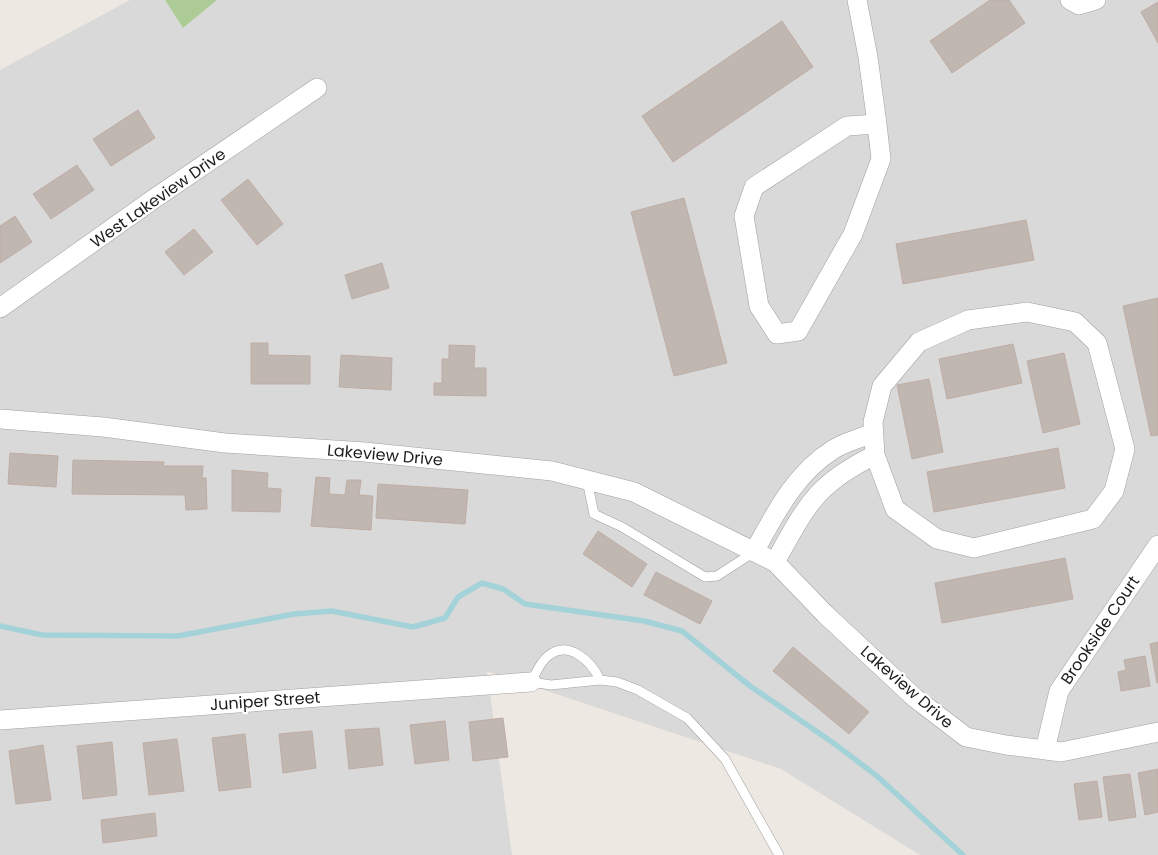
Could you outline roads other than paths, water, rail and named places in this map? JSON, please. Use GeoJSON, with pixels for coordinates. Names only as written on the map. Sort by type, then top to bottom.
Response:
{"type":"FeatureCollection","features":[{"type":"Feature","properties":{"kind":"street"},"geometry":{"type":"LineString","coordinates":[[857,0],[868,58],[882,159],[853,234],[798,331],[777,334],[759,306],[744,216],[754,187],[847,126],[877,124]]}},
{"type":"Feature","properties":{"kind":"street"},"geometry":{"type":"LineString","coordinates":[[1070,0],[1079,5],[1096,0]]}},
{"type":"Feature","properties":{"kind":"street","name":"West Lakeview Drive"},"geometry":{"type":"LineString","coordinates":[[0,308],[317,88]]}},
{"type":"Feature","properties":{"kind":"street"},"geometry":{"type":"LineString","coordinates":[[1027,312],[1075,322],[1097,343],[1125,449],[1114,491],[1093,518],[974,548],[937,539],[895,509],[874,455],[873,422],[882,386],[919,342],[968,320],[1027,312]]}},
{"type":"Feature","properties":{"kind":"street","name":"Lakeview Drive"},"geometry":{"type":"LineString","coordinates":[[0,419],[103,427],[225,443],[365,452],[552,470],[634,492],[775,562],[824,614],[908,691],[966,737],[1006,746],[1061,752],[1158,732]]}},
{"type":"Feature","properties":{"kind":"street"},"geometry":{"type":"LineString","coordinates":[[754,552],[785,496],[810,467],[835,448],[874,433]]}},
{"type":"Feature","properties":{"kind":"street"},"geometry":{"type":"LineString","coordinates":[[775,562],[805,509],[826,484],[846,469],[874,455]]}},
{"type":"Feature","properties":{"kind":"street","name":"Brookside Court"},"geometry":{"type":"LineString","coordinates":[[1045,750],[1060,691],[1158,544]]}},
{"type":"Feature","properties":{"kind":"street","name":"Juniper Street"},"geometry":{"type":"LineString","coordinates":[[0,720],[531,682]]}},
{"type":"Feature","properties":{"kind":"lane"},"geometry":{"type":"LineString","coordinates":[[587,480],[594,514],[622,527],[706,577],[717,576],[754,552]]}},
{"type":"Feature","properties":{"kind":"lane"},"geometry":{"type":"LineString","coordinates":[[600,680],[591,664],[570,651],[563,650],[546,657],[531,682],[551,686],[600,680],[617,682],[638,690],[687,718],[725,759],[779,855]]}},
{"type":"Feature","properties":{"kind":"waterway"},"geometry":{"type":"LineString","coordinates":[[0,626],[42,635],[178,636],[294,614],[332,611],[413,627],[445,618],[458,597],[482,583],[503,589],[525,604],[644,621],[682,631],[750,686],[832,742],[877,776],[963,855]]}}]}
